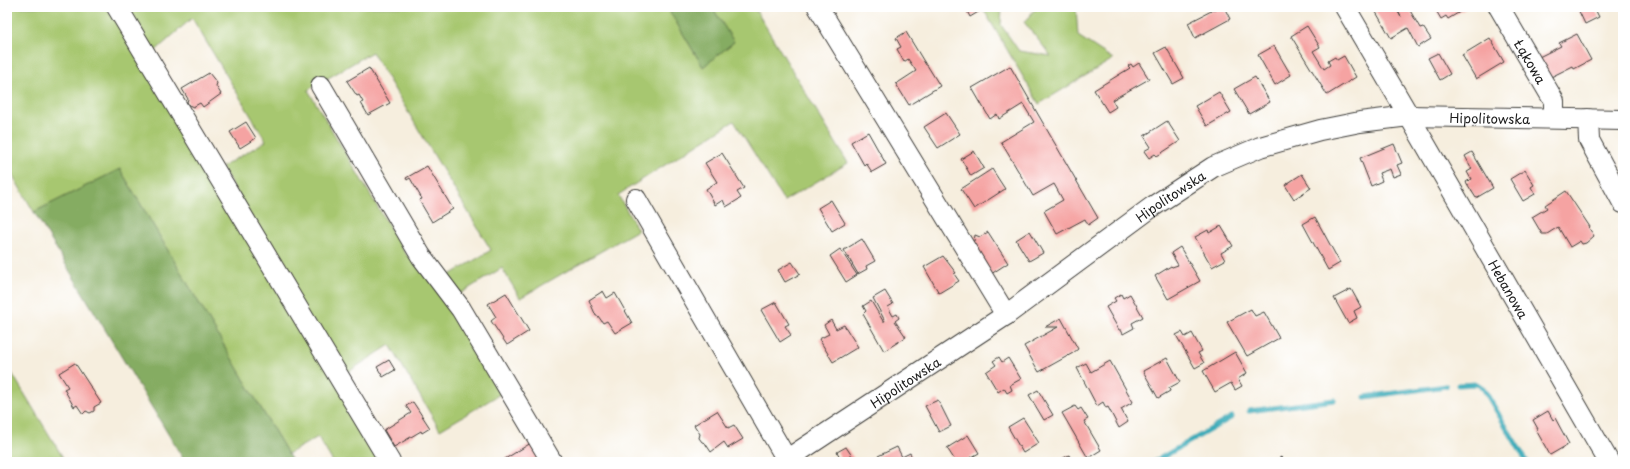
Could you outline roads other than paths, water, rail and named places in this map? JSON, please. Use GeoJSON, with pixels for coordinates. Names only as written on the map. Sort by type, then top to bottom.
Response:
{"type":"FeatureCollection","features":[{"type":"Feature","properties":{"kind":"street"},"geometry":{"type":"LineString","coordinates":[[117,7],[390,462]]}},
{"type":"Feature","properties":{"kind":"street"},"geometry":{"type":"LineString","coordinates":[[818,7],[1006,315]]}},
{"type":"Feature","properties":{"kind":"street","name":"Hebanowa"},"geometry":{"type":"LineString","coordinates":[[1345,7],[1609,462]]}},
{"type":"Feature","properties":{"kind":"street","name":"Łąkowa"},"geometry":{"type":"LineString","coordinates":[[1499,7],[1554,101],[1554,118]]}},
{"type":"Feature","properties":{"kind":"street"},"geometry":{"type":"LineString","coordinates":[[321,86],[421,256],[461,310],[552,462]]}},
{"type":"Feature","properties":{"kind":"street","name":"Hipolitowska"},"geometry":{"type":"LineString","coordinates":[[785,461],[1006,315],[1152,207],[1213,167],[1260,146],[1320,130],[1360,122],[1409,116],[1623,120]]}},
{"type":"Feature","properties":{"kind":"street"},"geometry":{"type":"LineString","coordinates":[[1588,119],[1589,140],[1623,203]]}},
{"type":"Feature","properties":{"kind":"street"},"geometry":{"type":"LineString","coordinates":[[636,199],[785,461]]}},
{"type":"Feature","properties":{"kind":"waterway"},"geometry":{"type":"LineString","coordinates":[[1458,385],[1477,384],[1483,388],[1527,462]]}},
{"type":"Feature","properties":{"kind":"waterway"},"geometry":{"type":"LineString","coordinates":[[1365,397],[1446,386]]}},
{"type":"Feature","properties":{"kind":"waterway"},"geometry":{"type":"LineString","coordinates":[[1249,411],[1334,400]]}},
{"type":"Feature","properties":{"kind":"waterway"},"geometry":{"type":"LineString","coordinates":[[1154,462],[1232,417]]}}]}
